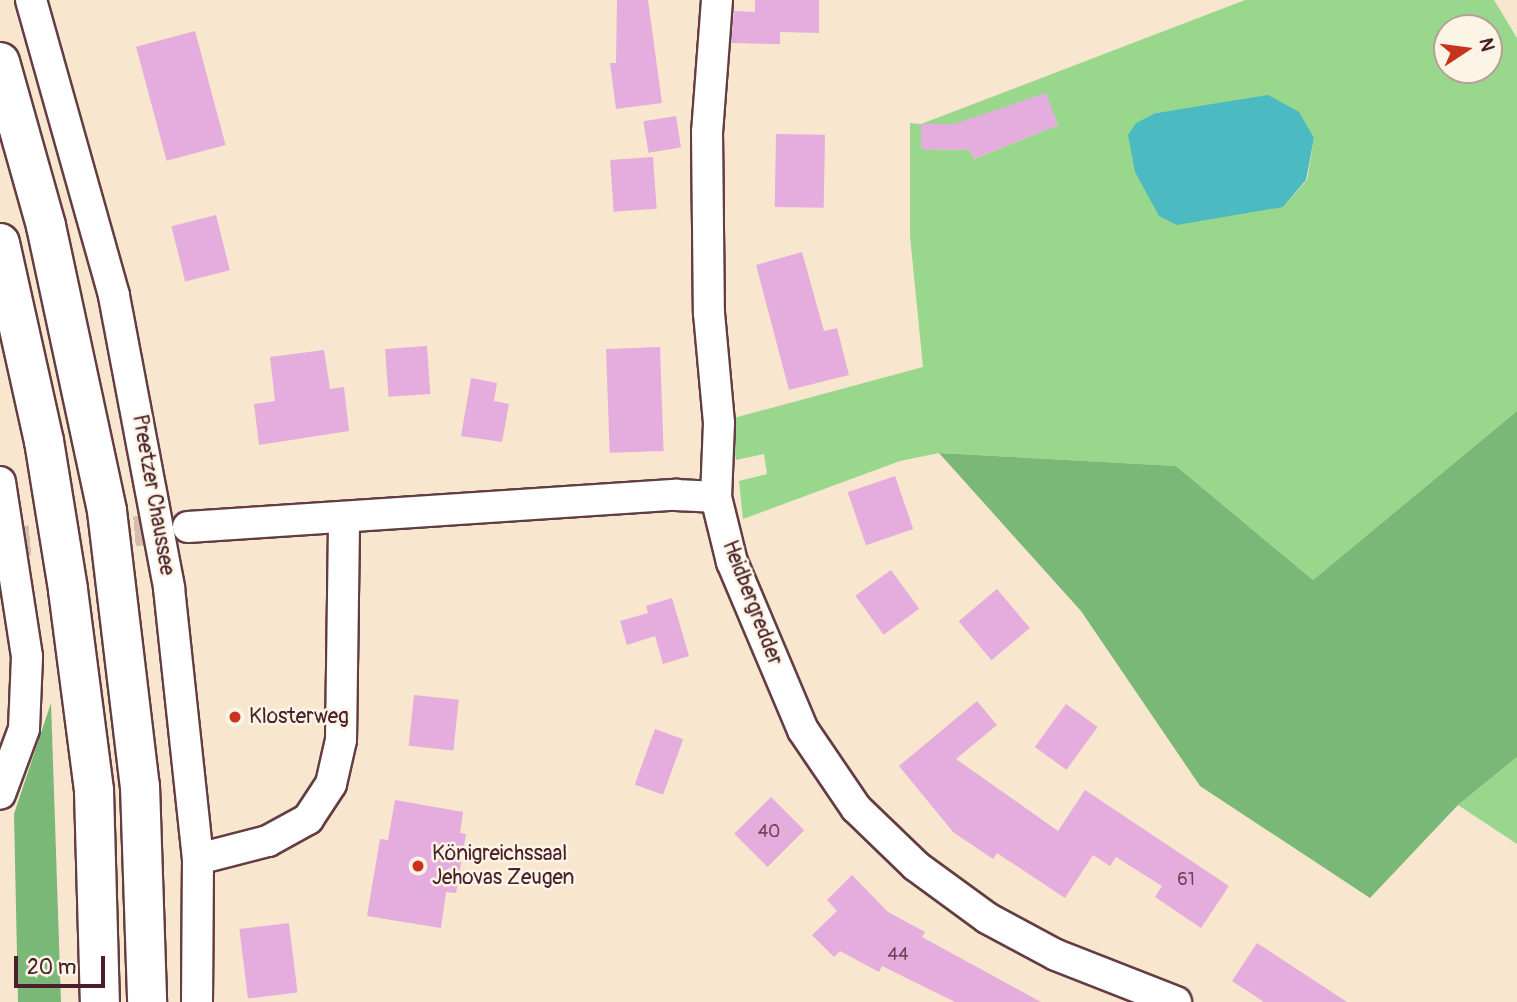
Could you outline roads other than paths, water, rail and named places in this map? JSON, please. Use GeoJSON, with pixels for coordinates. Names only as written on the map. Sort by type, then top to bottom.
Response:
{"type":"FeatureCollection","features":[{"type":"Feature","properties":{"kind":"highway"},"geometry":{"type":"LineString","coordinates":[[0,62],[46,226],[107,511],[140,786],[147,1002]]}},
{"type":"Feature","properties":{"kind":"highway"},"geometry":{"type":"LineString","coordinates":[[0,243],[44,441],[70,604],[94,791],[100,1002]]}},
{"type":"Feature","properties":{"kind":"street","name":"Preetzer Chaussee"},"geometry":{"type":"LineString","coordinates":[[31,0],[87,190],[134,384],[169,587],[198,859],[197,1002]]}},
{"type":"Feature","properties":{"kind":"street","name":"Heidbergredder"},"geometry":{"type":"LineString","coordinates":[[717,0],[707,132],[709,313],[719,423],[716,497],[732,562],[803,730],[856,808],[916,866],[987,918],[1056,955],[1176,1002]]}},
{"type":"Feature","properties":{"kind":"street"},"geometry":{"type":"LineString","coordinates":[[0,482],[27,657],[24,729],[0,794]]}},
{"type":"Feature","properties":{"kind":"street"},"geometry":{"type":"LineString","coordinates":[[188,527],[676,495],[716,497]]}},
{"type":"Feature","properties":{"kind":"street"},"geometry":{"type":"LineString","coordinates":[[198,859],[268,841],[308,819],[331,784],[341,740],[344,517]]}},
{"type":"Feature","properties":{"kind":"water"},"geometry":{"type":"Polygon","coordinates":[[[1268,95],[1299,112],[1314,138],[1306,180],[1283,207],[1177,225],[1159,216],[1135,172],[1128,135],[1136,123],[1156,113],[1268,95]]]}},
{"type":"Feature","properties":{"kind":"tunnel"},"geometry":{"type":"LineString","coordinates":[[0,543],[184,527]]}},
{"type":"Feature","properties":{"kind":"place","name":"Klosterweg"},"geometry":{"type":"Point","coordinates":[235,717]}},
{"type":"Feature","properties":{"kind":"place","name":"Königreichssaal Jehovas Zeugen"},"geometry":{"type":"Point","coordinates":[418,866]}}]}
